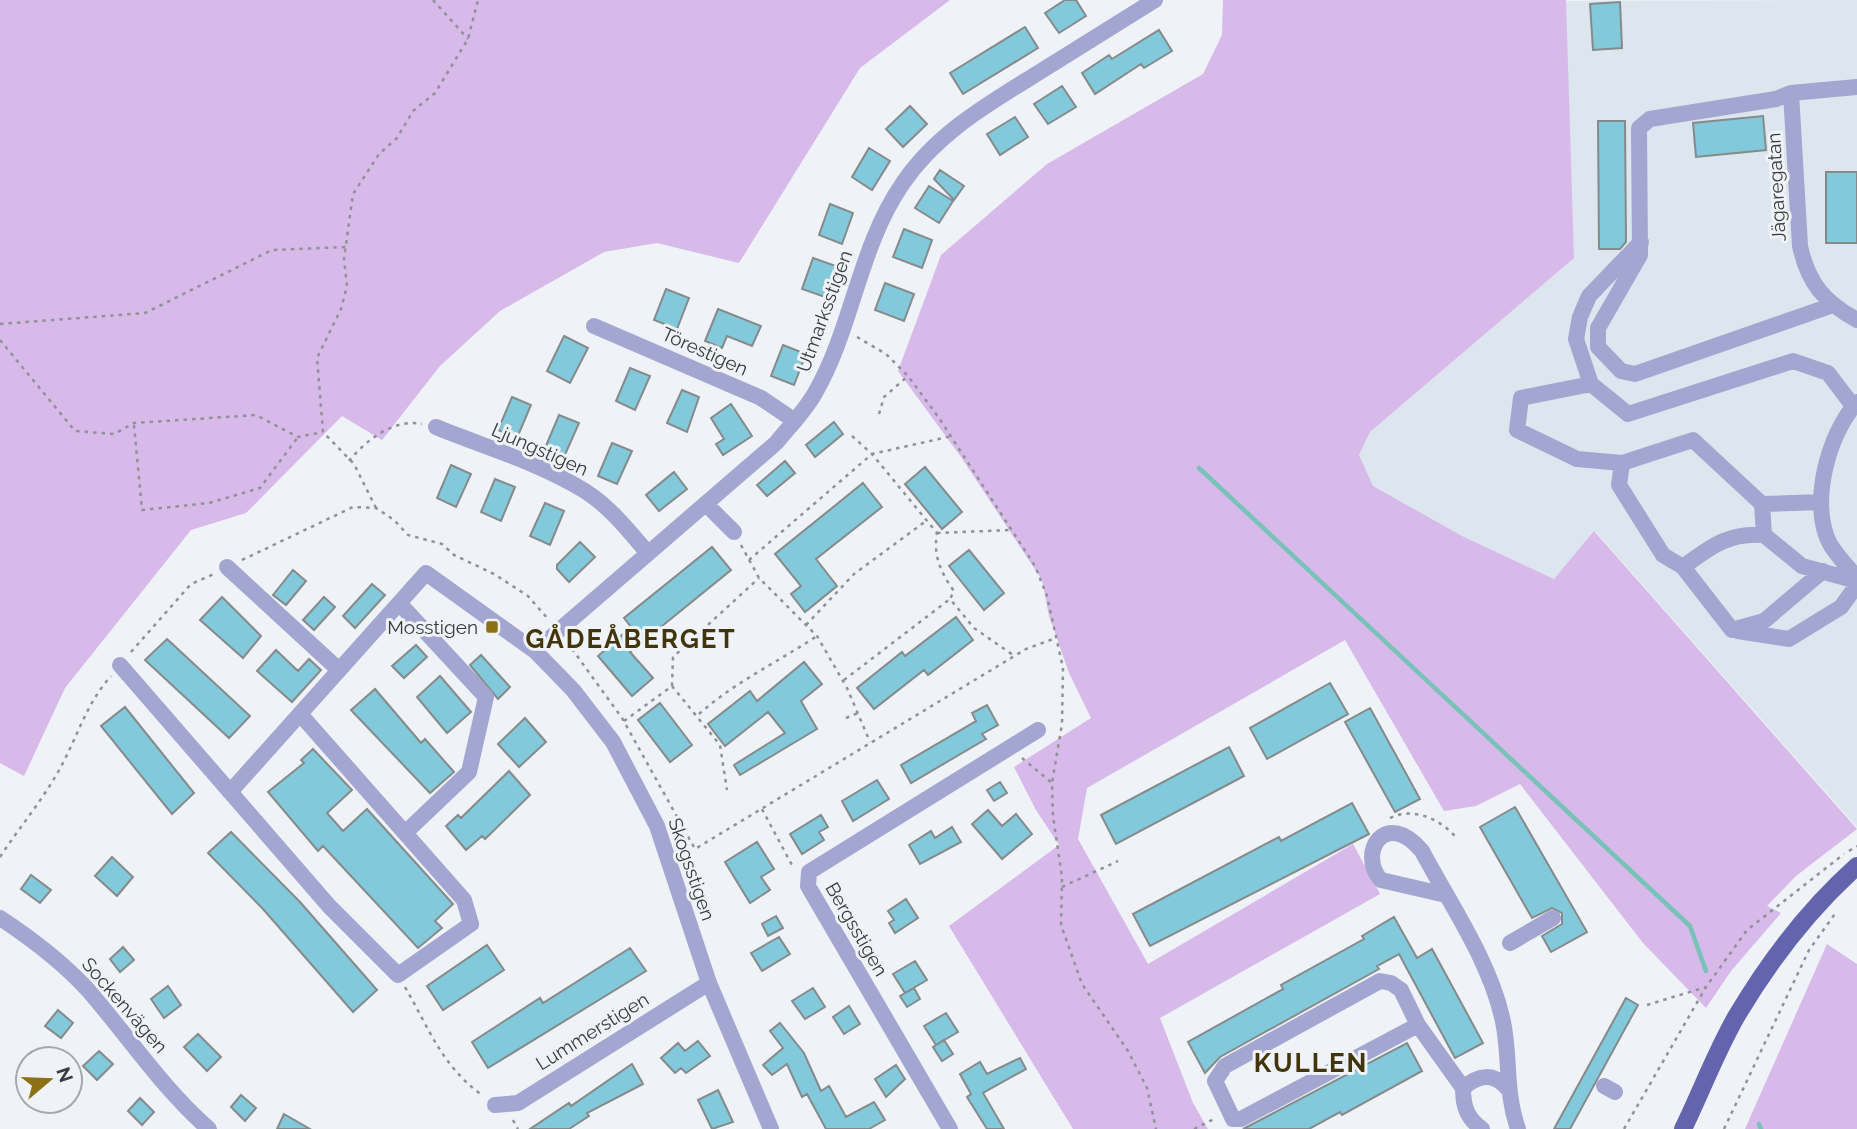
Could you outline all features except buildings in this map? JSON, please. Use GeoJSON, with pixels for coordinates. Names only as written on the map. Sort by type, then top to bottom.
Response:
{"type":"FeatureCollection","features":[{"type":"Feature","properties":{"kind":"main road"},"geometry":{"type":"LineString","coordinates":[[1683,1129],[1735,1020],[1752,991],[1793,933],[1857,866]]}},
{"type":"Feature","properties":{"kind":"street","name":"Utmarksstigen"},"geometry":{"type":"LineString","coordinates":[[535,650],[776,443],[794,421],[815,394],[842,328],[869,249],[889,207],[903,183],[948,132],[1155,0]]}},
{"type":"Feature","properties":{"kind":"street"},"geometry":{"type":"LineString","coordinates":[[1833,305],[1644,372],[1628,374],[1604,356],[1597,337],[1598,328],[1636,266],[1641,242],[1637,137],[1643,123],[1650,119],[1776,99],[1791,93],[1857,87]]}},
{"type":"Feature","properties":{"kind":"street","name":"Jägaregatan"},"geometry":{"type":"LineString","coordinates":[[1791,93],[1800,246],[1811,282],[1833,305],[1857,320]]}},
{"type":"Feature","properties":{"kind":"street"},"geometry":{"type":"LineString","coordinates":[[1641,242],[1589,296],[1580,317],[1576,339],[1591,384],[1628,414],[1793,361],[1828,373],[1855,404],[1829,453],[1821,502],[1830,543],[1857,581]]}},
{"type":"Feature","properties":{"kind":"street","name":"Törestigen"},"geometry":{"type":"LineString","coordinates":[[594,326],[761,398],[794,421]]}},
{"type":"Feature","properties":{"kind":"street"},"geometry":{"type":"LineString","coordinates":[[1591,384],[1521,398],[1517,430],[1577,459],[1622,463],[1693,440],[1762,504],[1764,535]]}},
{"type":"Feature","properties":{"kind":"street","name":"Ljungstigen"},"geometry":{"type":"LineString","coordinates":[[436,427],[586,492],[614,514],[646,552]]}},
{"type":"Feature","properties":{"kind":"street"},"geometry":{"type":"LineString","coordinates":[[1622,463],[1619,485],[1663,555],[1683,567],[1732,629],[1789,639],[1841,607],[1857,581]]}},
{"type":"Feature","properties":{"kind":"street"},"geometry":{"type":"LineString","coordinates":[[1762,504],[1821,502]]}},
{"type":"Feature","properties":{"kind":"street"},"geometry":{"type":"LineString","coordinates":[[706,504],[734,532]]}},
{"type":"Feature","properties":{"kind":"street"},"geometry":{"type":"LineString","coordinates":[[1683,567],[1707,549],[1742,533],[1764,535],[1802,566],[1857,581]]}},
{"type":"Feature","properties":{"kind":"street"},"geometry":{"type":"LineString","coordinates":[[227,567],[339,670]]}},
{"type":"Feature","properties":{"kind":"street"},"geometry":{"type":"LineString","coordinates":[[1732,629],[1764,621],[1823,571]]}},
{"type":"Feature","properties":{"kind":"street"},"geometry":{"type":"LineString","coordinates":[[230,792],[426,573],[535,650]]}},
{"type":"Feature","properties":{"kind":"street"},"geometry":{"type":"LineString","coordinates":[[399,603],[486,697],[469,772],[405,833]]}},
{"type":"Feature","properties":{"kind":"street","name":"Skogsstigen"},"geometry":{"type":"LineString","coordinates":[[535,650],[598,721],[635,780],[657,826],[709,983],[767,1128]]}},
{"type":"Feature","properties":{"kind":"street"},"geometry":{"type":"LineString","coordinates":[[120,665],[329,906],[398,975],[471,924],[464,900],[300,714]]}},
{"type":"Feature","properties":{"kind":"street","name":"Bergsstigen"},"geometry":{"type":"LineString","coordinates":[[950,1129],[808,886],[808,872],[1038,730]]}},
{"type":"Feature","properties":{"kind":"street"},"geometry":{"type":"LineString","coordinates":[[1446,895],[1381,880],[1374,872],[1371,861],[1378,840],[1387,832],[1396,831],[1409,836],[1422,851],[1446,895],[1485,967],[1503,1019],[1507,1088],[1518,1129]]}},
{"type":"Feature","properties":{"kind":"street","name":"Sockenvägen"},"geometry":{"type":"LineString","coordinates":[[0,918],[52,956],[86,989],[182,1102],[209,1129]]}},
{"type":"Feature","properties":{"kind":"street"},"geometry":{"type":"LineString","coordinates":[[1510,943],[1553,918]]}},
{"type":"Feature","properties":{"kind":"street"},"geometry":{"type":"LineString","coordinates":[[1418,1025],[1241,1119],[1233,1119],[1214,1081],[1225,1066],[1380,981],[1391,983],[1401,990],[1418,1025],[1463,1088],[1463,1106],[1471,1121],[1482,1129]]}},
{"type":"Feature","properties":{"kind":"street","name":"Lummerstigen"},"geometry":{"type":"LineString","coordinates":[[495,1105],[518,1103],[709,983]]}},
{"type":"Feature","properties":{"kind":"street"},"geometry":{"type":"LineString","coordinates":[[1463,1088],[1483,1076],[1495,1077],[1507,1088]]}},
{"type":"Feature","properties":{"kind":"path"},"geometry":{"type":"LineString","coordinates":[[433,0],[468,38]]}},
{"type":"Feature","properties":{"kind":"path"},"geometry":{"type":"LineString","coordinates":[[376,508],[354,464],[323,432],[317,358],[341,309],[347,286],[346,247],[354,194],[379,153],[397,138],[413,111],[435,93],[468,38],[478,0]]}},
{"type":"Feature","properties":{"kind":"path"},"geometry":{"type":"LineString","coordinates":[[0,324],[145,313],[272,250],[346,247]]}},
{"type":"Feature","properties":{"kind":"path"},"geometry":{"type":"LineString","coordinates":[[842,328],[886,354],[908,376],[952,436],[1035,566],[1047,596],[1063,668],[1062,724],[1052,783],[1052,816],[1062,887],[1061,925],[1069,954],[1082,984],[1128,1051],[1147,1088],[1156,1129]]}},
{"type":"Feature","properties":{"kind":"path"},"geometry":{"type":"LineString","coordinates":[[0,340],[75,431],[114,434],[134,423],[256,415],[298,437],[323,432]]}},
{"type":"Feature","properties":{"kind":"path"},"geometry":{"type":"LineString","coordinates":[[879,414],[884,397],[908,376]]}},
{"type":"Feature","properties":{"kind":"path"},"geometry":{"type":"LineString","coordinates":[[349,461],[365,440],[410,422],[436,427]]}},
{"type":"Feature","properties":{"kind":"path"},"geometry":{"type":"LineString","coordinates":[[134,423],[142,510],[209,503],[260,488],[298,437]]}},
{"type":"Feature","properties":{"kind":"path"},"geometry":{"type":"LineString","coordinates":[[852,436],[872,454],[937,533],[1010,530]]}},
{"type":"Feature","properties":{"kind":"path"},"geometry":{"type":"LineString","coordinates":[[749,560],[872,454],[952,436]]}},
{"type":"Feature","properties":{"kind":"path"},"geometry":{"type":"LineString","coordinates":[[0,858],[32,816],[60,769],[95,695],[191,584],[354,506],[376,508],[394,520],[408,535],[442,544],[454,555],[494,574],[528,596],[587,666],[624,721],[695,849],[1014,656],[1056,638]]}},
{"type":"Feature","properties":{"kind":"path"},"geometry":{"type":"LineString","coordinates":[[806,625],[854,574],[926,521]]}},
{"type":"Feature","properties":{"kind":"path"},"geometry":{"type":"LineString","coordinates":[[734,532],[759,578],[817,636],[843,681],[870,742]]}},
{"type":"Feature","properties":{"kind":"path"},"geometry":{"type":"LineString","coordinates":[[843,681],[950,599],[954,592],[940,572],[935,544],[937,533]]}},
{"type":"Feature","properties":{"kind":"path"},"geometry":{"type":"LineString","coordinates":[[727,790],[720,745],[699,714],[672,685],[673,657],[759,578]]}},
{"type":"Feature","properties":{"kind":"path"},"geometry":{"type":"LineString","coordinates":[[950,599],[974,628],[1014,656]]}},
{"type":"Feature","properties":{"kind":"path"},"geometry":{"type":"LineString","coordinates":[[699,714],[736,682],[757,675],[817,636]]}},
{"type":"Feature","properties":{"kind":"path"},"geometry":{"type":"LineString","coordinates":[[624,721],[672,685]]}},
{"type":"Feature","properties":{"kind":"path"},"geometry":{"type":"LineString","coordinates":[[846,718],[858,713]]}},
{"type":"Feature","properties":{"kind":"path"},"geometry":{"type":"LineString","coordinates":[[1009,748],[1052,783]]}},
{"type":"Feature","properties":{"kind":"path"},"geometry":{"type":"LineString","coordinates":[[762,809],[785,857],[808,886]]}},
{"type":"Feature","properties":{"kind":"path"},"geometry":{"type":"LineString","coordinates":[[1387,820],[1403,812],[1426,816],[1443,823],[1455,836]]}},
{"type":"Feature","properties":{"kind":"path"},"geometry":{"type":"LineString","coordinates":[[1625,1129],[1706,987],[1747,930],[1819,871],[1857,846]]}},
{"type":"Feature","properties":{"kind":"path"},"geometry":{"type":"LineString","coordinates":[[1062,887],[1118,861]]}},
{"type":"Feature","properties":{"kind":"path"},"geometry":{"type":"LineString","coordinates":[[1724,1129],[1809,950],[1837,910]]}},
{"type":"Feature","properties":{"kind":"path"},"geometry":{"type":"LineString","coordinates":[[398,975],[435,1046],[461,1080],[495,1105]]}},
{"type":"Feature","properties":{"kind":"path"},"geometry":{"type":"LineString","coordinates":[[1647,1005],[1706,987]]}},
{"type":"Feature","properties":{"kind":"path"},"geometry":{"type":"LineString","coordinates":[[1194,1129],[1229,1111]]}},
{"type":"Feature","properties":{"kind":"shaded area"},"geometry":{"type":"Polygon","coordinates":[[[0,0],[950,0],[860,68],[739,263],[657,243],[604,252],[500,311],[440,366],[382,440],[342,416],[246,513],[191,530],[65,688],[24,776],[0,763],[0,0]]]}},
{"type":"Feature","properties":{"kind":"shaded area"},"geometry":{"type":"Polygon","coordinates":[[[1223,0],[1566,0],[1574,258],[1370,432],[1359,455],[1373,486],[1464,537],[1554,579],[1594,531],[1857,829],[1796,876],[1767,906],[1781,913],[1731,971],[1706,1008],[1643,943],[1520,784],[1476,806],[1444,811],[1345,640],[1087,788],[1078,839],[1148,964],[1353,844],[1380,894],[1160,1018],[1193,1103],[1208,1129],[1073,1129],[949,926],[1059,845],[1036,810],[1014,767],[1091,718],[1069,673],[1049,616],[1042,580],[961,457],[898,371],[941,255],[1047,164],[1203,74],[1222,35],[1223,0]]]}},
{"type":"Feature","properties":{"kind":"shaded area"},"geometry":{"type":"Polygon","coordinates":[[[1857,0],[1857,827],[1595,531],[1554,579],[1464,537],[1373,486],[1359,455],[1370,432],[1574,258],[1565,1],[1857,0]]]}},
{"type":"Feature","properties":{"kind":"shaded area"},"geometry":{"type":"Polygon","coordinates":[[[1827,944],[1857,964],[1857,1129],[1745,1129],[1827,944]]]}},
{"type":"Feature","properties":{"kind":"waterway"},"geometry":{"type":"LineString","coordinates":[[1199,468],[1690,926],[1706,971]]}},
{"type":"Feature","properties":{"kind":"waterway"},"geometry":{"type":"LineString","coordinates":[[1759,1124],[1761,1129]]}},
{"type":"Feature","properties":{"kind":"place","name":"Mosstigen"},"geometry":{"type":"Point","coordinates":[492,627]}},
{"type":"Feature","properties":{"kind":"district","name":"GÅDEÅBERGET"},"geometry":{"type":"Point","coordinates":[631,639]}},
{"type":"Feature","properties":{"kind":"district","name":"KULLEN"},"geometry":{"type":"Point","coordinates":[1311,1063]}}]}
